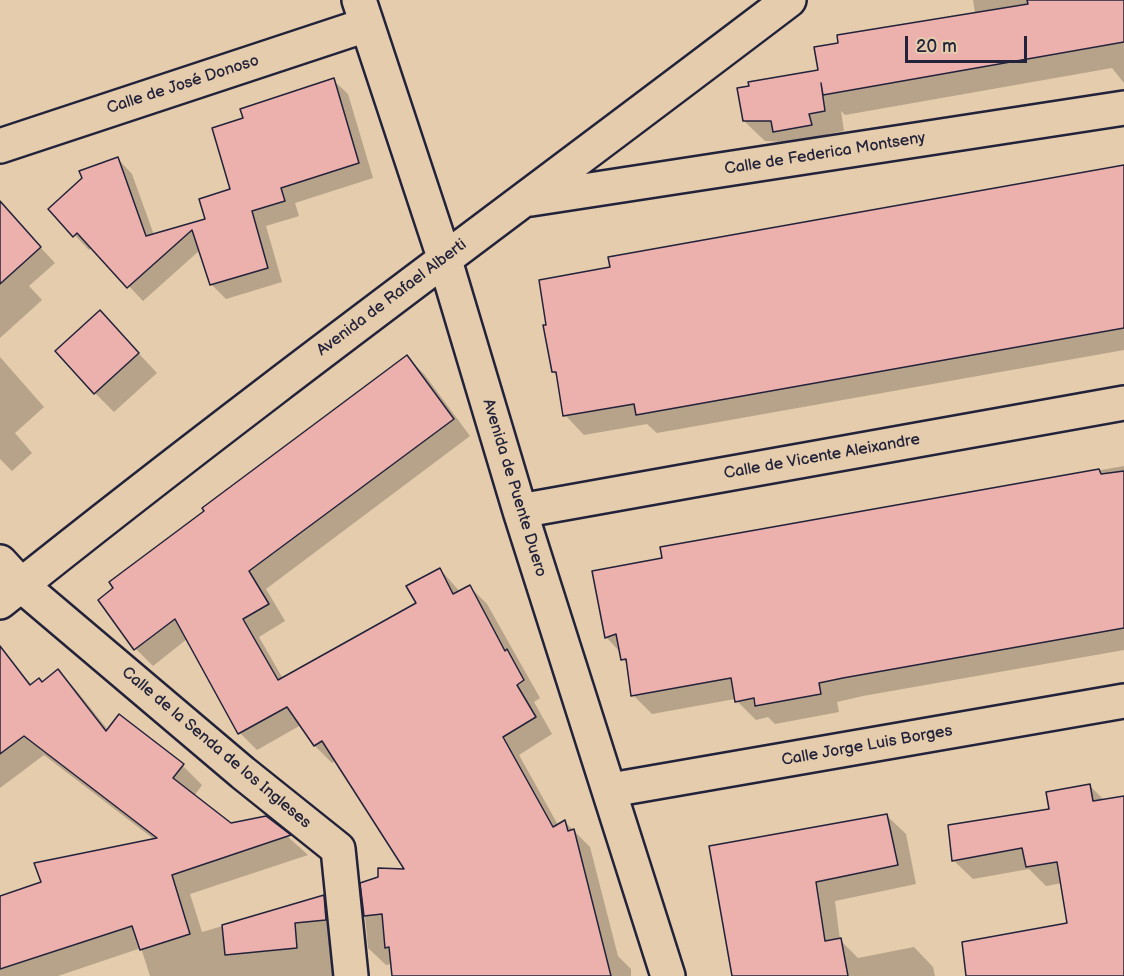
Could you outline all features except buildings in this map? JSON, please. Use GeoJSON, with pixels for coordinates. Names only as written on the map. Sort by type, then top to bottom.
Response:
{"type":"FeatureCollection","features":[{"type":"Feature","properties":{"kind":"street","name":"Avenida de Rafael Alberti"},"geometry":{"type":"LineString","coordinates":[[7,583],[444,257],[527,200],[789,0]]}},
{"type":"Feature","properties":{"kind":"street","name":"Calle de José Donoso"},"geometry":{"type":"LineString","coordinates":[[0,146],[362,12]]}},
{"type":"Feature","properties":{"kind":"street","name":"Avenida de Puente Duero"},"geometry":{"type":"LineString","coordinates":[[362,12],[444,257],[520,511],[611,790],[668,976]]}},
{"type":"Feature","properties":{"kind":"street","name":"Calle de Federica Montseny"},"geometry":{"type":"LineString","coordinates":[[527,200],[1124,108]]}},
{"type":"Feature","properties":{"kind":"street","name":"Calle de Vicente Aleixandre"},"geometry":{"type":"LineString","coordinates":[[520,511],[1124,403]]}},
{"type":"Feature","properties":{"kind":"street","name":"Calle de la Senda de los Ingleses"},"geometry":{"type":"LineString","coordinates":[[7,583],[338,849],[351,976]]}},
{"type":"Feature","properties":{"kind":"street","name":"Calle Jorge Luis Borges"},"geometry":{"type":"LineString","coordinates":[[611,790],[1124,701]]}}]}
